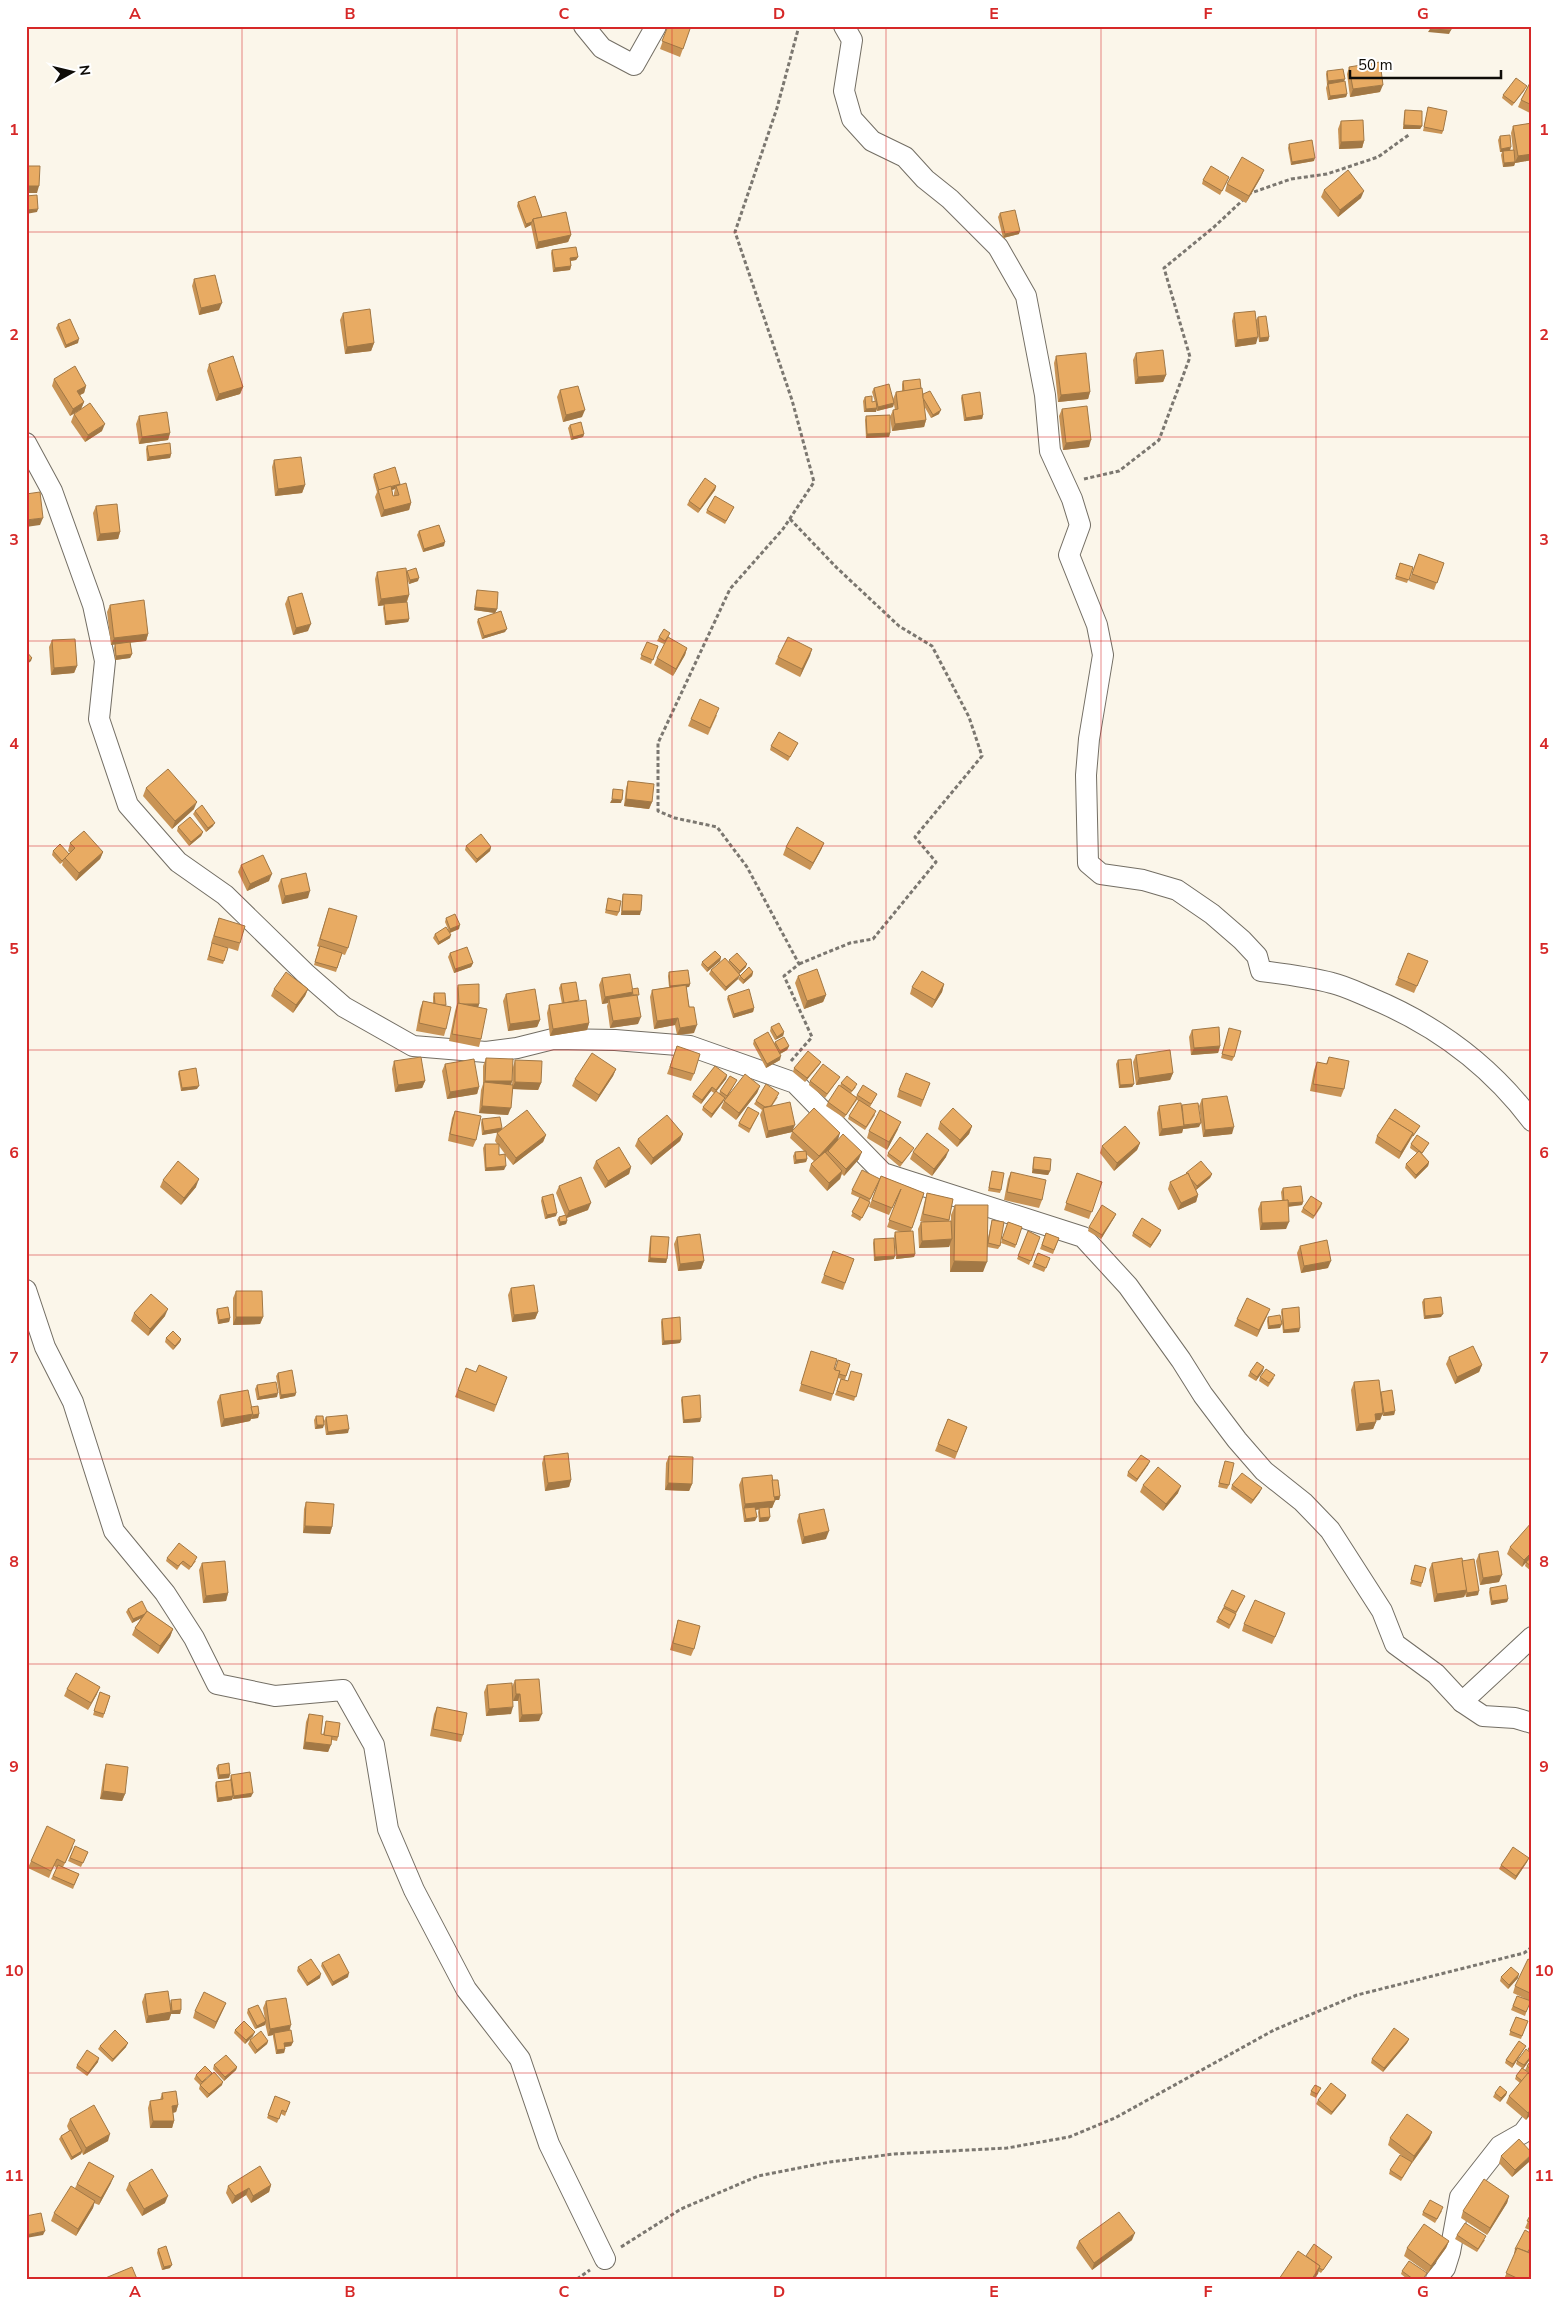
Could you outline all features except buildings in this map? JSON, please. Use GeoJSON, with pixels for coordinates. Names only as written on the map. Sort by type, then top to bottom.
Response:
{"type":"FeatureCollection","features":[{"type":"Feature","properties":{"kind":"street"},"geometry":{"type":"LineString","coordinates":[[584,26],[602,48],[634,65],[656,26]]}},
{"type":"Feature","properties":{"kind":"street"},"geometry":{"type":"LineString","coordinates":[[844,26],[852,40],[844,91],[852,119],[872,141],[905,157],[924,179],[950,199],[998,247],[1026,296],[1045,395],[1050,451],[1072,499],[1080,525],[1069,555],[1097,625],[1103,655],[1089,739],[1086,775],[1088,863],[1101,874],[1143,880],[1177,890],[1212,914],[1242,940],[1257,956],[1261,971],[1333,983],[1404,1012],[1442,1034],[1473,1058],[1498,1081],[1532,1121]]}},
{"type":"Feature","properties":{"kind":"street"},"geometry":{"type":"LineString","coordinates":[[26,443],[52,491],[93,605],[105,661],[99,719],[128,805],[178,862],[225,895],[304,973],[344,1007],[414,1046],[486,1052],[517,1048],[553,1039],[615,1040],[690,1046],[795,1084],[883,1172],[1083,1237],[1128,1286],[1181,1360],[1203,1395],[1237,1440],[1264,1471],[1303,1502],[1330,1530],[1382,1611],[1395,1644],[1436,1674],[1462,1702],[1483,1716],[1515,1718],[1532,1723]]}},
{"type":"Feature","properties":{"kind":"street"},"geometry":{"type":"LineString","coordinates":[[26,1290],[45,1347],[73,1402],[114,1530],[165,1593],[194,1638],[217,1684],[275,1696],[343,1690],[374,1745],[388,1829],[414,1890],[466,1989],[520,2059],[549,2144],[605,2259]]}},
{"type":"Feature","properties":{"kind":"street"},"geometry":{"type":"LineString","coordinates":[[1462,1702],[1532,1637]]}},
{"type":"Feature","properties":{"kind":"street"},"geometry":{"type":"LineString","coordinates":[[1436,2279],[1444,2268],[1450,2252],[1460,2197],[1500,2146],[1523,2133],[1532,2121]]}},
{"type":"Feature","properties":{"kind":"path"},"geometry":{"type":"LineString","coordinates":[[799,26],[778,108],[734,232],[792,400],[814,482],[790,519],[730,589],[658,743],[658,811],[675,818],[717,827],[747,867],[799,964]]}},
{"type":"Feature","properties":{"kind":"path"},"geometry":{"type":"LineString","coordinates":[[1064,484],[1119,471],[1159,440],[1190,357],[1164,268],[1214,227],[1248,194],[1291,179],[1327,174],[1378,158],[1410,134]]}},
{"type":"Feature","properties":{"kind":"path"},"geometry":{"type":"LineString","coordinates":[[777,1076],[812,1037],[784,976],[799,964],[850,943],[873,939],[936,862],[915,837],[982,756],[969,716],[932,646],[899,626],[837,568],[790,519]]}},
{"type":"Feature","properties":{"kind":"path"},"geometry":{"type":"LineString","coordinates":[[577,2279],[681,2209],[758,2176],[858,2158],[894,2154],[1008,2148],[1069,2136],[1114,2118],[1274,2030],[1357,1995],[1524,1952],[1532,1947]]}}]}
